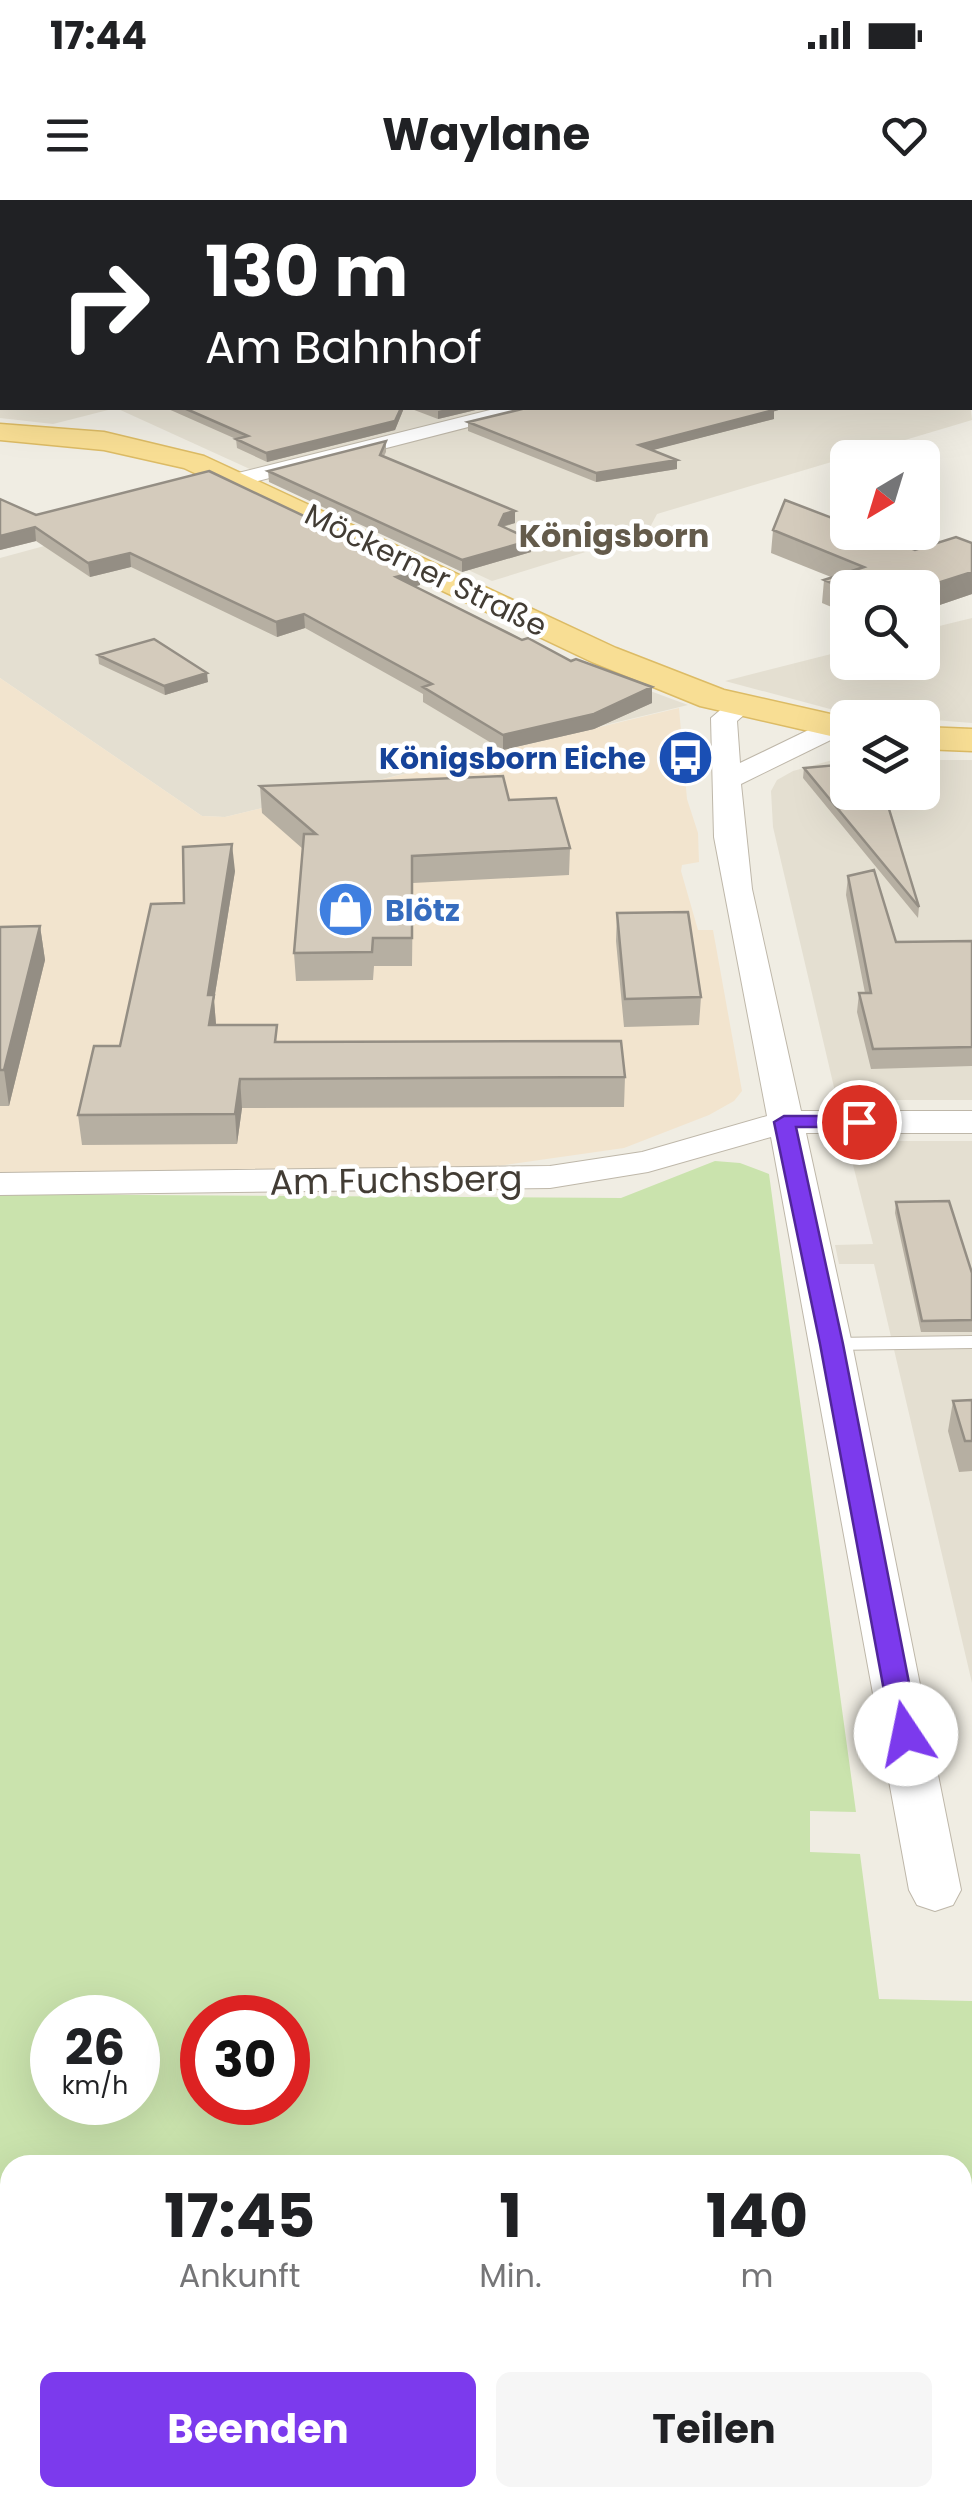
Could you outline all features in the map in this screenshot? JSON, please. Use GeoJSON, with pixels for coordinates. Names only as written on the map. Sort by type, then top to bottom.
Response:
{"type":"FeatureCollection","features":[{"type":"Feature","properties":{"kind":"main road","name":"Möckerner Straße"},"geometry":{"type":"LineString","coordinates":[[0,432],[134,446],[184,458],[576,643],[742,706],[830,725]]}},
{"type":"Feature","properties":{"kind":"main road"},"geometry":{"type":"LineString","coordinates":[[940,739],[972,740]]}},
{"type":"Feature","properties":{"kind":"street"},"geometry":{"type":"LineString","coordinates":[[220,478],[511,410]]}},
{"type":"Feature","properties":{"kind":"street"},"geometry":{"type":"LineString","coordinates":[[742,706],[724,718],[732,854],[832,1344],[935,1890]]}},
{"type":"Feature","properties":{"kind":"street"},"geometry":{"type":"LineString","coordinates":[[728,780],[830,733]]}},
{"type":"Feature","properties":{"kind":"street","name":"Am Fuchsberg"},"geometry":{"type":"LineString","coordinates":[[0,1184],[469,1182],[550,1177],[648,1160],[784,1122],[972,1122]]}},
{"type":"Feature","properties":{"kind":"lane"},"geometry":{"type":"LineString","coordinates":[[832,1344],[972,1342]]}},
{"type":"Feature","properties":{"kind":"shaded area"},"geometry":{"type":"Polygon","coordinates":[[[0,410],[108,410],[53,424],[0,418],[0,410]]]}},
{"type":"Feature","properties":{"kind":"shaded area"},"geometry":{"type":"Polygon","coordinates":[[[120,410],[492,410],[252,470],[120,410]]]}},
{"type":"Feature","properties":{"kind":"shaded area"},"geometry":{"type":"Polygon","coordinates":[[[532,410],[971,410],[972,420],[905,440],[830,440],[830,462],[657,514],[647,533],[492,581],[423,549],[307,469],[532,410]]]}},
{"type":"Feature","properties":{"kind":"shaded area"},"geometry":{"type":"Polygon","coordinates":[[[298,530],[465,614],[580,665],[688,705],[225,817],[202,816],[0,678],[0,558],[70,539],[118,570],[298,530]]]}},
{"type":"Feature","properties":{"kind":"shaded area"},"geometry":{"type":"Polygon","coordinates":[[[972,618],[972,723],[940,720],[940,700],[830,700],[830,709],[725,681],[830,654],[830,680],[940,680],[940,626],[972,618]]]}},
{"type":"Feature","properties":{"kind":"shaded area","name":"Blötz"},"geometry":{"type":"Polygon","coordinates":[[[0,678],[202,816],[225,817],[679,708],[687,799],[698,833],[699,862],[682,865],[681,871],[698,930],[713,930],[742,1091],[734,1101],[709,1115],[624,1148],[498,1166],[445,1170],[0,1173],[0,678]]]}},
{"type":"Feature","properties":{"kind":"shaded area"},"geometry":{"type":"Polygon","coordinates":[[[940,760],[972,760],[972,1100],[837,1100],[773,827],[771,791],[777,780],[830,761],[830,810],[940,810],[940,760]]]}},
{"type":"Feature","properties":{"kind":"shaded area"},"geometry":{"type":"Polygon","coordinates":[[[847,1141],[972,1141],[972,1683],[874,1264],[839,1264],[835,1245],[873,1244],[847,1141]]]}},
{"type":"Feature","properties":{"kind":"green space"},"geometry":{"type":"Polygon","coordinates":[[[715,1161],[740,1163],[769,1174],[856,1812],[810,1811],[810,1852],[860,1854],[879,1999],[972,2001],[972,2155],[0,2155],[0,1194],[621,1198],[715,1161]]]}},
{"type":"Feature","properties":{"kind":"building"},"geometry":{"type":"Polygon","coordinates":[[[189,410],[400,410],[395,421],[266,453],[236,439],[248,436],[189,410]]]}},
{"type":"Feature","properties":{"kind":"building"},"geometry":{"type":"Polygon","coordinates":[[[518,410],[774,410],[639,445],[677,460],[596,473],[468,422],[518,410]]]}},
{"type":"Feature","properties":{"kind":"building"},"geometry":{"type":"Polygon","coordinates":[[[386,441],[380,455],[515,511],[504,514],[499,525],[532,540],[462,560],[268,471],[386,441]]]}},
{"type":"Feature","properties":{"kind":"building"},"geometry":{"type":"Polygon","coordinates":[[[209,471],[420,571],[396,577],[522,640],[528,638],[571,661],[576,659],[652,687],[594,714],[503,735],[423,687],[432,684],[304,614],[276,622],[130,553],[88,563],[35,527],[0,536],[0,499],[36,515],[209,471]]]}},
{"type":"Feature","properties":{"kind":"building"},"geometry":{"type":"Polygon","coordinates":[[[785,500],[830,517],[830,550],[940,550],[940,542],[956,537],[972,543],[972,572],[940,582],[940,570],[855,570],[864,567],[773,530],[785,500]]]}},
{"type":"Feature","properties":{"kind":"building"},"geometry":{"type":"Polygon","coordinates":[[[154,639],[207,673],[164,686],[98,655],[154,639]]]}},
{"type":"Feature","properties":{"kind":"building"},"geometry":{"type":"Polygon","coordinates":[[[830,766],[830,799],[804,768],[830,766]]]}},
{"type":"Feature","properties":{"kind":"building"},"geometry":{"type":"Polygon","coordinates":[[[503,776],[509,800],[556,798],[570,848],[412,856],[412,938],[373,938],[372,952],[294,953],[304,834],[316,834],[260,786],[503,776]]]}},
{"type":"Feature","properties":{"kind":"building"},"geometry":{"type":"Polygon","coordinates":[[[839,810],[889,810],[919,907],[839,810]]]}},
{"type":"Feature","properties":{"kind":"building"},"geometry":{"type":"Polygon","coordinates":[[[232,844],[208,995],[214,995],[209,1025],[277,1025],[275,1042],[621,1041],[625,1077],[240,1079],[235,1114],[78,1115],[94,1046],[120,1046],[151,904],[184,903],[183,847],[232,844]]]}},
{"type":"Feature","properties":{"kind":"building"},"geometry":{"type":"Polygon","coordinates":[[[874,870],[896,942],[972,941],[972,1047],[873,1049],[859,993],[871,993],[848,876],[874,870]]]}},
{"type":"Feature","properties":{"kind":"building"},"geometry":{"type":"Polygon","coordinates":[[[688,912],[701,997],[625,999],[617,913],[688,912]]]}},
{"type":"Feature","properties":{"kind":"building"},"geometry":{"type":"Polygon","coordinates":[[[40,926],[4,1070],[0,1070],[0,927],[40,926]]]}},
{"type":"Feature","properties":{"kind":"building"},"geometry":{"type":"Polygon","coordinates":[[[949,1201],[972,1273],[972,1320],[922,1321],[896,1202],[949,1201]]]}},
{"type":"Feature","properties":{"kind":"building"},"geometry":{"type":"Polygon","coordinates":[[[972,1400],[972,1441],[965,1441],[953,1401],[972,1400]]]}},
{"type":"Feature","properties":{"kind":"place","name":"Königsborn Eiche"},"geometry":{"type":"Point","coordinates":[685,758]}},
{"type":"Feature","properties":{"kind":"place","name":"Blötz"},"geometry":{"type":"Point","coordinates":[346,910]}},
{"type":"Feature","properties":{"kind":"district","name":"Königsborn"},"geometry":{"type":"Point","coordinates":[614,535]}},
{"type":"Feature","properties":{"kind":"route"},"geometry":{"type":"LineString","coordinates":[[859,1122],[784,1122],[832,1344],[906,1734]]}}]}
